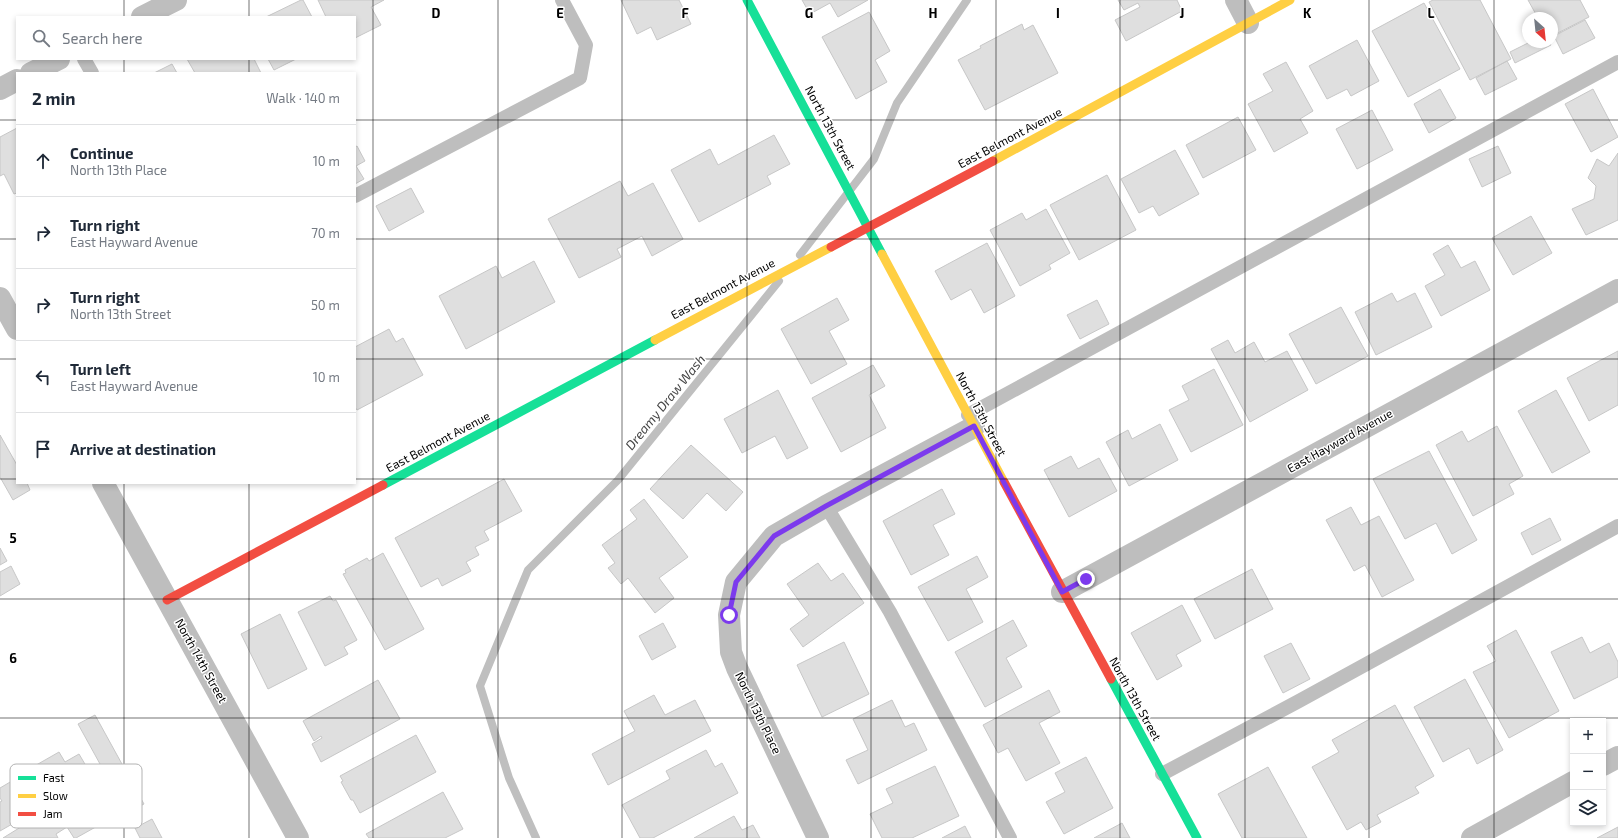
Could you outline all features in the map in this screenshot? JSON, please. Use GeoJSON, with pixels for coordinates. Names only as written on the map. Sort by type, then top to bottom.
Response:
{"type":"FeatureCollection","features":[{"type":"Feature","properties":{"kind":"street"},"geometry":{"type":"LineString","coordinates":[[144,16],[176,0]]}},
{"type":"Feature","properties":{"kind":"street","name":"North 13th Street"},"geometry":{"type":"LineString","coordinates":[[747,0],[1062,592],[1197,838]]}},
{"type":"Feature","properties":{"kind":"street"},"geometry":{"type":"LineString","coordinates":[[1236,0],[1248,23]]}},
{"type":"Feature","properties":{"kind":"street","name":"East Belmont Avenue"},"geometry":{"type":"LineString","coordinates":[[167,600],[780,272],[869,228],[1290,0]]}},
{"type":"Feature","properties":{"kind":"street"},"geometry":{"type":"LineString","coordinates":[[33,72],[57,60]]}},
{"type":"Feature","properties":{"kind":"street"},"geometry":{"type":"LineString","coordinates":[[0,89],[16,81]]}},
{"type":"Feature","properties":{"kind":"street","name":"East Hayward Avenue"},"geometry":{"type":"LineString","coordinates":[[1062,592],[1618,290]]}},
{"type":"Feature","properties":{"kind":"street"},"geometry":{"type":"LineString","coordinates":[[0,298],[16,327]]}},
{"type":"Feature","properties":{"kind":"street"},"geometry":{"type":"LineString","coordinates":[[826,506],[971,421]]}},
{"type":"Feature","properties":{"kind":"street","name":"North 14th Street"},"geometry":{"type":"LineString","coordinates":[[104,484],[298,838]]}},
{"type":"Feature","properties":{"kind":"street","name":"North 13th Place"},"geometry":{"type":"LineString","coordinates":[[818,838],[736,668],[731,652],[729,615],[736,582],[774,536],[826,506]]}},
{"type":"Feature","properties":{"kind":"street"},"geometry":{"type":"LineString","coordinates":[[1606,763],[1618,757]]}},
{"type":"Feature","properties":{"kind":"street"},"geometry":{"type":"LineString","coordinates":[[1472,838],[1570,784]]}},
{"type":"Feature","properties":{"kind":"lane"},"geometry":{"type":"LineString","coordinates":[[356,195],[580,78],[586,45],[562,0]]}},
{"type":"Feature","properties":{"kind":"lane"},"geometry":{"type":"LineString","coordinates":[[85,60],[91,72]]}},
{"type":"Feature","properties":{"kind":"lane"},"geometry":{"type":"LineString","coordinates":[[971,421],[1618,62]]}},
{"type":"Feature","properties":{"kind":"lane"},"geometry":{"type":"LineString","coordinates":[[826,506],[890,612],[1010,838]]}},
{"type":"Feature","properties":{"kind":"lane"},"geometry":{"type":"LineString","coordinates":[[1162,774],[1299,701],[1618,526]]}},
{"type":"Feature","properties":{"kind":"building"},"geometry":{"type":"Polygon","coordinates":[[[303,0],[311,16],[268,16],[303,0]]]}},
{"type":"Feature","properties":{"kind":"building"},"geometry":{"type":"Polygon","coordinates":[[[318,0],[384,0],[371,7],[381,25],[356,38],[356,16],[326,16],[318,0]]]}},
{"type":"Feature","properties":{"kind":"building"},"geometry":{"type":"Polygon","coordinates":[[[621,0],[679,0],[691,24],[657,40],[651,27],[637,34],[621,0]]]}},
{"type":"Feature","properties":{"kind":"building"},"geometry":{"type":"Polygon","coordinates":[[[802,0],[868,0],[838,17],[830,3],[810,14],[802,0]]]}},
{"type":"Feature","properties":{"kind":"building"},"geometry":{"type":"Polygon","coordinates":[[[1118,0],[1177,0],[1182,11],[1126,41],[1115,20],[1140,7],[1138,3],[1124,10],[1118,0]]]}},
{"type":"Feature","properties":{"kind":"building"},"geometry":{"type":"Polygon","coordinates":[[[1433,0],[1480,0],[1511,59],[1470,80],[1429,2],[1433,0]]]}},
{"type":"Feature","properties":{"kind":"building"},"geometry":{"type":"Polygon","coordinates":[[[1528,0],[1580,0],[1589,17],[1558,33],[1558,12],[1535,12],[1528,0]]]}},
{"type":"Feature","properties":{"kind":"building"},"geometry":{"type":"Polygon","coordinates":[[[1424,3],[1460,69],[1408,97],[1372,31],[1424,3]]]}},
{"type":"Feature","properties":{"kind":"building"},"geometry":{"type":"Polygon","coordinates":[[[869,12],[890,51],[875,60],[887,82],[856,99],[822,37],[869,12]]]}},
{"type":"Feature","properties":{"kind":"building"},"geometry":{"type":"Polygon","coordinates":[[[1585,20],[1595,38],[1563,54],[1558,44],[1558,34],[1585,20]]]}},
{"type":"Feature","properties":{"kind":"building"},"geometry":{"type":"Polygon","coordinates":[[[1022,24],[1024,30],[1033,25],[1058,73],[985,110],[958,60],[981,48],[980,46],[1022,24]]]}},
{"type":"Feature","properties":{"kind":"building"},"geometry":{"type":"Polygon","coordinates":[[[1357,40],[1379,81],[1351,96],[1347,89],[1327,99],[1309,66],[1357,40]]]}},
{"type":"Feature","properties":{"kind":"building"},"geometry":{"type":"Polygon","coordinates":[[[1522,46],[1522,48],[1545,48],[1515,63],[1510,52],[1522,46]]]}},
{"type":"Feature","properties":{"kind":"building"},"geometry":{"type":"Polygon","coordinates":[[[188,60],[254,60],[260,72],[194,72],[188,60]]]}},
{"type":"Feature","properties":{"kind":"building"},"geometry":{"type":"Polygon","coordinates":[[[269,60],[294,60],[274,70],[269,60]]]}},
{"type":"Feature","properties":{"kind":"building"},"geometry":{"type":"Polygon","coordinates":[[[1507,61],[1517,79],[1485,95],[1476,78],[1507,61]]]}},
{"type":"Feature","properties":{"kind":"building"},"geometry":{"type":"Polygon","coordinates":[[[1286,62],[1313,111],[1300,119],[1308,133],[1274,152],[1248,104],[1273,91],[1263,74],[1286,62]]]}},
{"type":"Feature","properties":{"kind":"building"},"geometry":{"type":"Polygon","coordinates":[[[172,64],[176,72],[156,72],[172,64]]]}},
{"type":"Feature","properties":{"kind":"building"},"geometry":{"type":"Polygon","coordinates":[[[1440,89],[1456,118],[1429,133],[1414,104],[1440,89]]]}},
{"type":"Feature","properties":{"kind":"building"},"geometry":{"type":"Polygon","coordinates":[[[1593,89],[1618,137],[1591,152],[1565,104],[1593,89]]]}},
{"type":"Feature","properties":{"kind":"building"},"geometry":{"type":"Polygon","coordinates":[[[1372,110],[1393,150],[1357,169],[1336,129],[1372,110]]]}},
{"type":"Feature","properties":{"kind":"building"},"geometry":{"type":"Polygon","coordinates":[[[1238,117],[1256,150],[1203,178],[1186,145],[1238,117]]]}},
{"type":"Feature","properties":{"kind":"building"},"geometry":{"type":"Polygon","coordinates":[[[16,129],[16,193],[14,194],[4,174],[0,176],[0,137],[16,129]]]}},
{"type":"Feature","properties":{"kind":"building"},"geometry":{"type":"Polygon","coordinates":[[[774,135],[790,164],[767,176],[771,184],[699,222],[671,170],[710,149],[718,165],[774,135]]]}},
{"type":"Feature","properties":{"kind":"building"},"geometry":{"type":"Polygon","coordinates":[[[356,146],[365,161],[356,166],[356,146]]]}},
{"type":"Feature","properties":{"kind":"building"},"geometry":{"type":"Polygon","coordinates":[[[1498,146],[1511,173],[1482,187],[1469,159],[1498,146]]]}},
{"type":"Feature","properties":{"kind":"building"},"geometry":{"type":"Polygon","coordinates":[[[1175,150],[1199,194],[1159,216],[1153,206],[1139,213],[1121,179],[1175,150]]]}},
{"type":"Feature","properties":{"kind":"building"},"geometry":{"type":"Polygon","coordinates":[[[1618,153],[1618,220],[1586,235],[1572,209],[1594,199],[1596,186],[1588,178],[1597,159],[1609,166],[1618,153]]]}},
{"type":"Feature","properties":{"kind":"building"},"geometry":{"type":"Polygon","coordinates":[[[356,166],[364,179],[356,183],[356,166]]]}},
{"type":"Feature","properties":{"kind":"building"},"geometry":{"type":"Polygon","coordinates":[[[1107,175],[1136,230],[1079,260],[1050,205],[1107,175]]]}},
{"type":"Feature","properties":{"kind":"building"},"geometry":{"type":"Polygon","coordinates":[[[620,181],[628,196],[653,183],[683,239],[652,256],[642,236],[617,249],[621,257],[579,278],[548,219],[620,181]]]}},
{"type":"Feature","properties":{"kind":"building"},"geometry":{"type":"Polygon","coordinates":[[[411,188],[424,212],[389,231],[376,206],[411,188]]]}},
{"type":"Feature","properties":{"kind":"building"},"geometry":{"type":"Polygon","coordinates":[[[1046,209],[1070,253],[1049,265],[1051,269],[1020,286],[990,230],[1022,213],[1026,220],[1046,209]]]}},
{"type":"Feature","properties":{"kind":"building"},"geometry":{"type":"Polygon","coordinates":[[[1531,216],[1552,253],[1513,275],[1492,238],[1531,216]]]}},
{"type":"Feature","properties":{"kind":"building"},"geometry":{"type":"Polygon","coordinates":[[[987,243],[1015,296],[984,313],[971,289],[951,300],[935,271],[987,243]]]}},
{"type":"Feature","properties":{"kind":"building"},"geometry":{"type":"Polygon","coordinates":[[[1448,245],[1461,268],[1475,261],[1490,290],[1441,316],[1425,286],[1445,275],[1433,254],[1448,245]]]}},
{"type":"Feature","properties":{"kind":"building"},"geometry":{"type":"Polygon","coordinates":[[[534,261],[555,302],[466,349],[439,296],[496,266],[502,278],[534,261]]]}},
{"type":"Feature","properties":{"kind":"building"},"geometry":{"type":"Polygon","coordinates":[[[1392,293],[1397,302],[1415,293],[1432,327],[1376,355],[1355,312],[1392,293]]]}},
{"type":"Feature","properties":{"kind":"building"},"geometry":{"type":"Polygon","coordinates":[[[837,298],[849,320],[829,331],[847,364],[811,384],[781,329],[837,298]]]}},
{"type":"Feature","properties":{"kind":"building"},"geometry":{"type":"Polygon","coordinates":[[[1097,300],[1109,324],[1080,339],[1067,315],[1097,300]]]}},
{"type":"Feature","properties":{"kind":"building"},"geometry":{"type":"Polygon","coordinates":[[[1341,307],[1368,356],[1316,384],[1289,334],[1341,307]]]}},
{"type":"Feature","properties":{"kind":"building"},"geometry":{"type":"Polygon","coordinates":[[[389,329],[396,342],[403,338],[423,375],[357,410],[356,346],[389,329]]]}},
{"type":"Feature","properties":{"kind":"building"},"geometry":{"type":"Polygon","coordinates":[[[1228,340],[1235,353],[1254,342],[1265,362],[1287,351],[1308,390],[1250,422],[1211,349],[1228,340]]]}},
{"type":"Feature","properties":{"kind":"building"},"geometry":{"type":"Polygon","coordinates":[[[1618,351],[1618,405],[1589,421],[1567,378],[1618,351]]]}},
{"type":"Feature","properties":{"kind":"building"},"geometry":{"type":"Polygon","coordinates":[[[873,365],[885,386],[869,395],[886,428],[841,452],[812,398],[873,365]]]}},
{"type":"Feature","properties":{"kind":"building"},"geometry":{"type":"Polygon","coordinates":[[[1214,369],[1243,425],[1191,452],[1169,410],[1189,400],[1182,386],[1214,369]]]}},
{"type":"Feature","properties":{"kind":"building"},"geometry":{"type":"Polygon","coordinates":[[[778,390],[808,448],[787,459],[775,436],[742,453],[724,419],[778,390]]]}},
{"type":"Feature","properties":{"kind":"building"},"geometry":{"type":"Polygon","coordinates":[[[1556,390],[1590,452],[1552,473],[1518,411],[1556,390]]]}},
{"type":"Feature","properties":{"kind":"building"},"geometry":{"type":"Polygon","coordinates":[[[1160,424],[1178,460],[1129,486],[1106,442],[1128,430],[1132,439],[1160,424]]]}},
{"type":"Feature","properties":{"kind":"building"},"geometry":{"type":"Polygon","coordinates":[[[1497,426],[1523,476],[1509,484],[1514,494],[1473,516],[1436,445],[1462,431],[1468,442],[1497,426]]]}},
{"type":"Feature","properties":{"kind":"building"},"geometry":{"type":"Polygon","coordinates":[[[0,435],[16,463],[16,484],[27,484],[30,490],[13,500],[0,477],[0,435]]]}},
{"type":"Feature","properties":{"kind":"building"},"geometry":{"type":"Polygon","coordinates":[[[691,445],[743,492],[726,511],[707,493],[683,519],[650,489],[691,445]]]}},
{"type":"Feature","properties":{"kind":"building"},"geometry":{"type":"Polygon","coordinates":[[[1429,451],[1477,540],[1452,554],[1436,523],[1405,539],[1373,479],[1429,451]]]}},
{"type":"Feature","properties":{"kind":"building"},"geometry":{"type":"Polygon","coordinates":[[[1071,456],[1078,469],[1099,458],[1117,491],[1069,517],[1044,470],[1071,456]]]}},
{"type":"Feature","properties":{"kind":"building"},"geometry":{"type":"Polygon","coordinates":[[[504,479],[522,511],[484,531],[489,540],[475,547],[479,555],[466,562],[471,571],[442,586],[438,578],[421,587],[395,538],[504,479]]]}},
{"type":"Feature","properties":{"kind":"building"},"geometry":{"type":"Polygon","coordinates":[[[942,489],[955,514],[933,525],[949,555],[911,575],[883,521],[942,489]]]}},
{"type":"Feature","properties":{"kind":"building"},"geometry":{"type":"Polygon","coordinates":[[[644,499],[688,557],[659,578],[674,598],[655,613],[628,578],[621,584],[608,568],[615,563],[602,545],[637,519],[630,510],[644,499]]]}},
{"type":"Feature","properties":{"kind":"building"},"geometry":{"type":"Polygon","coordinates":[[[1351,507],[1361,525],[1379,516],[1414,580],[1382,597],[1365,565],[1354,571],[1326,520],[1351,507]]]}},
{"type":"Feature","properties":{"kind":"building"},"geometry":{"type":"Polygon","coordinates":[[[1550,518],[1561,540],[1532,555],[1521,533],[1550,518]]]}},
{"type":"Feature","properties":{"kind":"building"},"geometry":{"type":"Polygon","coordinates":[[[0,548],[7,561],[0,565],[0,548]]]}},
{"type":"Feature","properties":{"kind":"building"},"geometry":{"type":"Polygon","coordinates":[[[383,553],[424,629],[385,650],[343,574],[346,573],[345,570],[367,558],[369,561],[383,553]]]}},
{"type":"Feature","properties":{"kind":"building"},"geometry":{"type":"Polygon","coordinates":[[[977,556],[988,577],[966,589],[983,622],[948,641],[918,587],[977,556]]]}},
{"type":"Feature","properties":{"kind":"building"},"geometry":{"type":"Polygon","coordinates":[[[818,563],[831,581],[843,573],[864,603],[803,647],[790,629],[809,615],[787,584],[818,563]]]}},
{"type":"Feature","properties":{"kind":"building"},"geometry":{"type":"Polygon","coordinates":[[[11,566],[20,584],[0,596],[0,572],[11,566]]]}},
{"type":"Feature","properties":{"kind":"building"},"geometry":{"type":"Polygon","coordinates":[[[1252,569],[1273,609],[1215,639],[1194,599],[1252,569]]]}},
{"type":"Feature","properties":{"kind":"building"},"geometry":{"type":"Polygon","coordinates":[[[330,596],[333,601],[336,600],[357,640],[344,647],[348,654],[325,666],[298,612],[330,596]]]}},
{"type":"Feature","properties":{"kind":"building"},"geometry":{"type":"Polygon","coordinates":[[[1182,605],[1201,641],[1176,655],[1182,666],[1157,680],[1131,633],[1182,605]]]}},
{"type":"Feature","properties":{"kind":"building"},"geometry":{"type":"Polygon","coordinates":[[[280,614],[307,669],[268,689],[241,634],[280,614]]]}},
{"type":"Feature","properties":{"kind":"building"},"geometry":{"type":"Polygon","coordinates":[[[1013,620],[1027,646],[1006,658],[1022,687],[985,707],[955,652],[1013,620]]]}},
{"type":"Feature","properties":{"kind":"building"},"geometry":{"type":"Polygon","coordinates":[[[663,623],[676,647],[652,660],[639,636],[663,623]]]}},
{"type":"Feature","properties":{"kind":"building"},"geometry":{"type":"Polygon","coordinates":[[[1516,630],[1559,711],[1509,738],[1473,672],[1496,661],[1487,646],[1516,630]]]}},
{"type":"Feature","properties":{"kind":"building"},"geometry":{"type":"Polygon","coordinates":[[[1582,637],[1590,653],[1609,643],[1618,662],[1618,677],[1574,699],[1551,652],[1582,637]]]}},
{"type":"Feature","properties":{"kind":"building"},"geometry":{"type":"Polygon","coordinates":[[[844,642],[869,694],[822,717],[797,665],[844,642]]]}},
{"type":"Feature","properties":{"kind":"building"},"geometry":{"type":"Polygon","coordinates":[[[1291,643],[1310,679],[1283,693],[1264,656],[1291,643]]]}},
{"type":"Feature","properties":{"kind":"building"},"geometry":{"type":"Polygon","coordinates":[[[1465,679],[1503,750],[1477,764],[1469,748],[1443,762],[1414,707],[1465,679]]]}},
{"type":"Feature","properties":{"kind":"building"},"geometry":{"type":"Polygon","coordinates":[[[378,680],[400,719],[321,762],[312,744],[322,738],[321,736],[314,741],[303,721],[378,680]]]}},
{"type":"Feature","properties":{"kind":"building"},"geometry":{"type":"Polygon","coordinates":[[[1049,690],[1060,712],[1039,723],[1060,763],[1026,781],[1008,748],[998,753],[983,725],[1049,690]]]}},
{"type":"Feature","properties":{"kind":"building"},"geometry":{"type":"Polygon","coordinates":[[[654,695],[665,715],[695,700],[711,731],[608,785],[592,754],[635,731],[624,711],[654,695]]]}},
{"type":"Feature","properties":{"kind":"building"},"geometry":{"type":"Polygon","coordinates":[[[892,700],[905,727],[914,723],[927,750],[858,784],[846,760],[868,750],[853,719],[892,700]]]}},
{"type":"Feature","properties":{"kind":"building"},"geometry":{"type":"Polygon","coordinates":[[[1395,705],[1434,776],[1415,787],[1419,793],[1377,815],[1381,822],[1366,830],[1361,822],[1347,830],[1312,767],[1339,752],[1332,740],[1395,705]]]}},
{"type":"Feature","properties":{"kind":"building"},"geometry":{"type":"Polygon","coordinates":[[[95,715],[122,764],[100,764],[78,724],[95,715]]]}},
{"type":"Feature","properties":{"kind":"building"},"geometry":{"type":"Polygon","coordinates":[[[416,735],[436,772],[360,813],[341,782],[343,781],[340,776],[416,735]]]}},
{"type":"Feature","properties":{"kind":"building"},"geometry":{"type":"Polygon","coordinates":[[[706,750],[715,767],[722,763],[738,793],[653,838],[640,838],[622,805],[670,779],[666,771],[706,750]]]}},
{"type":"Feature","properties":{"kind":"building"},"geometry":{"type":"Polygon","coordinates":[[[59,752],[65,762],[79,754],[85,764],[38,764],[59,752]]]}},
{"type":"Feature","properties":{"kind":"building"},"geometry":{"type":"Polygon","coordinates":[[[1086,757],[1113,808],[1064,834],[1046,802],[1065,792],[1055,773],[1086,757]]]}},
{"type":"Feature","properties":{"kind":"building"},"geometry":{"type":"Polygon","coordinates":[[[935,766],[959,816],[912,838],[882,838],[870,814],[893,803],[886,789],[935,766]]]}},
{"type":"Feature","properties":{"kind":"building"},"geometry":{"type":"Polygon","coordinates":[[[1268,767],[1307,838],[1242,838],[1218,794],[1268,767]]]}},
{"type":"Feature","properties":{"kind":"building"},"geometry":{"type":"Polygon","coordinates":[[[10,782],[10,825],[0,831],[0,802],[2,801],[0,798],[0,788],[10,782]]]}},
{"type":"Feature","properties":{"kind":"building"},"geometry":{"type":"Polygon","coordinates":[[[443,792],[463,829],[445,838],[369,838],[366,834],[443,792]]]}},
{"type":"Feature","properties":{"kind":"building"},"geometry":{"type":"Polygon","coordinates":[[[734,816],[742,830],[753,825],[760,838],[694,838],[734,816]]]}},
{"type":"Feature","properties":{"kind":"building"},"geometry":{"type":"Polygon","coordinates":[[[152,819],[162,838],[140,838],[135,828],[142,828],[142,824],[152,819]]]}},
{"type":"Feature","properties":{"kind":"building"},"geometry":{"type":"Polygon","coordinates":[[[1122,823],[1130,838],[1094,838],[1122,823]]]}},
{"type":"Feature","properties":{"kind":"building"},"geometry":{"type":"Polygon","coordinates":[[[965,826],[971,838],[942,838],[965,826]]]}},
{"type":"Feature","properties":{"kind":"building"},"geometry":{"type":"Polygon","coordinates":[[[1618,827],[1618,838],[1597,838],[1618,827]]]}},
{"type":"Feature","properties":{"kind":"building"},"geometry":{"type":"Polygon","coordinates":[[[19,828],[65,828],[56,834],[58,838],[3,838],[19,828]]]}},
{"type":"Feature","properties":{"kind":"building"},"geometry":{"type":"Polygon","coordinates":[[[68,828],[94,828],[76,838],[74,838],[68,828]]]}},
{"type":"Feature","properties":{"kind":"waterway","name":"Dreamy Draw Wash"},"geometry":{"type":"LineString","coordinates":[[800,255],[874,159],[897,103],[967,0]]}},
{"type":"Feature","properties":{"kind":"waterway","name":"Dreamy Draw Wash"},"geometry":{"type":"LineString","coordinates":[[536,838],[509,778],[480,686],[528,570],[618,480],[779,281]]}},
{"type":"Feature","properties":{"kind":"traffic: fast"},"geometry":{"type":"LineString","coordinates":[[747,0],[882,254]]}},
{"type":"Feature","properties":{"kind":"traffic: fast"},"geometry":{"type":"LineString","coordinates":[[383,485],[655,340]]}},
{"type":"Feature","properties":{"kind":"traffic: fast"},"geometry":{"type":"LineString","coordinates":[[1111,679],[1197,838]]}},
{"type":"Feature","properties":{"kind":"traffic: slow"},"geometry":{"type":"LineString","coordinates":[[993,161],[1290,0]]}},
{"type":"Feature","properties":{"kind":"traffic: slow"},"geometry":{"type":"LineString","coordinates":[[655,340],[831,247]]}},
{"type":"Feature","properties":{"kind":"traffic: slow"},"geometry":{"type":"LineString","coordinates":[[882,254],[1004,482]]}},
{"type":"Feature","properties":{"kind":"traffic: jam"},"geometry":{"type":"LineString","coordinates":[[831,247],[993,161]]}},
{"type":"Feature","properties":{"kind":"traffic: jam"},"geometry":{"type":"LineString","coordinates":[[1004,482],[1111,679]]}},
{"type":"Feature","properties":{"kind":"traffic: jam"},"geometry":{"type":"LineString","coordinates":[[167,600],[383,485]]}},
{"type":"Feature","properties":{"kind":"route"},"geometry":{"type":"LineString","coordinates":[[729,615],[736,582],[774,536],[826,506],[974,426],[1062,592],[1086,579]]}}]}
